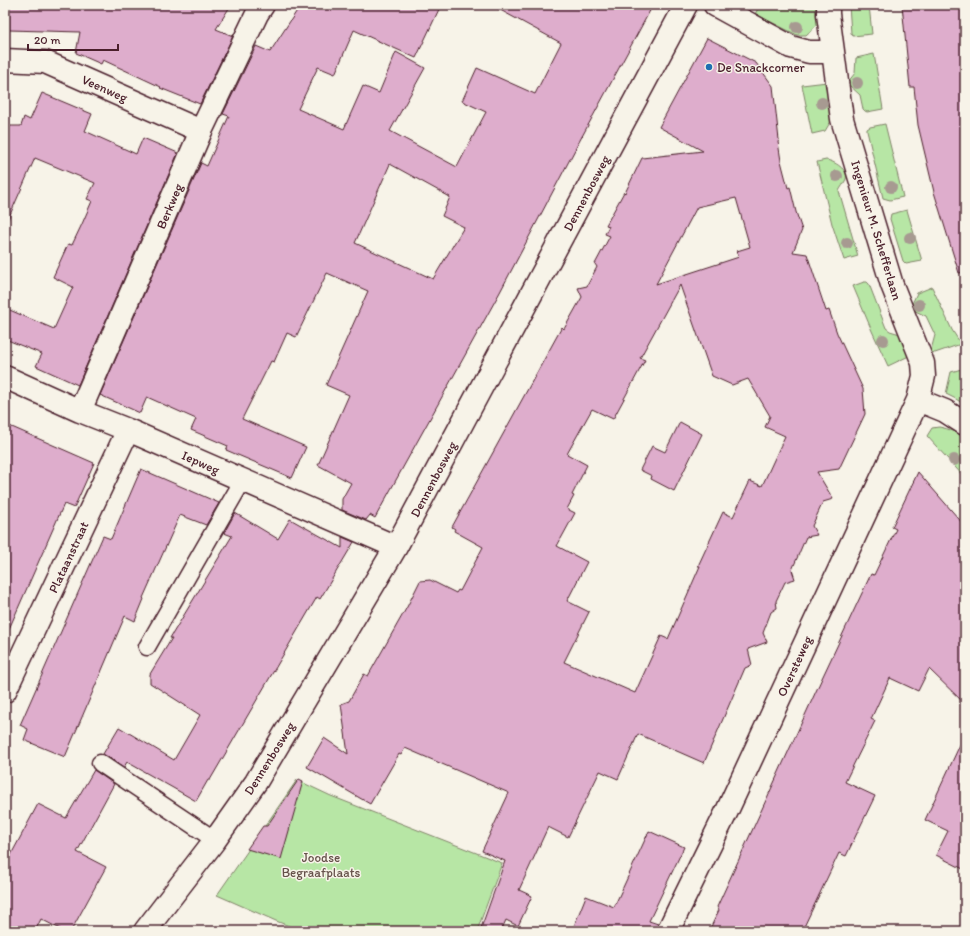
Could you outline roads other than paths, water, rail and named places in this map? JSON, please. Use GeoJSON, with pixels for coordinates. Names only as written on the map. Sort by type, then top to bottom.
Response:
{"type":"FeatureCollection","features":[{"type":"Feature","properties":{"kind":"street","name":"Berkweg"},"geometry":{"type":"LineString","coordinates":[[80,411],[201,131],[257,14],[263,5]]}},
{"type":"Feature","properties":{"kind":"street","name":"Dennenbosweg"},"geometry":{"type":"LineString","coordinates":[[145,931],[215,840],[256,782],[396,547],[686,5]]}},
{"type":"Feature","properties":{"kind":"street"},"geometry":{"type":"LineString","coordinates":[[715,5],[791,47],[809,52],[833,52]]}},
{"type":"Feature","properties":{"kind":"street","name":"Ingenieur M. Schefferlaan"},"geometry":{"type":"LineString","coordinates":[[828,5],[842,119],[892,285],[923,363],[924,376],[918,400]]}},
{"type":"Feature","properties":{"kind":"street","name":"Veenweg"},"geometry":{"type":"LineString","coordinates":[[5,60],[45,62],[201,131]]}},
{"type":"Feature","properties":{"kind":"street","name":"Iepweg"},"geometry":{"type":"LineString","coordinates":[[5,377],[80,411],[128,430],[396,547]]}},
{"type":"Feature","properties":{"kind":"street"},"geometry":{"type":"LineString","coordinates":[[918,400],[945,411],[965,424]]}},
{"type":"Feature","properties":{"kind":"street","name":"Oversteweg"},"geometry":{"type":"LineString","coordinates":[[668,931],[731,804],[918,400]]}},
{"type":"Feature","properties":{"kind":"street","name":"Plataanstraat"},"geometry":{"type":"LineString","coordinates":[[7,682],[128,430]]}},
{"type":"Feature","properties":{"kind":"lane"},"geometry":{"type":"LineString","coordinates":[[147,647],[243,480]]}},
{"type":"Feature","properties":{"kind":"lane"},"geometry":{"type":"LineString","coordinates":[[100,763],[215,840]]}},
{"type":"Feature","properties":{"kind":"place","name":"De Snackcorner"},"geometry":{"type":"Point","coordinates":[709,67]}},
{"type":"Feature","properties":{"kind":"park label","name":"Joodse Begraafplaats"},"geometry":{"type":"Point","coordinates":[321,864]}}]}
